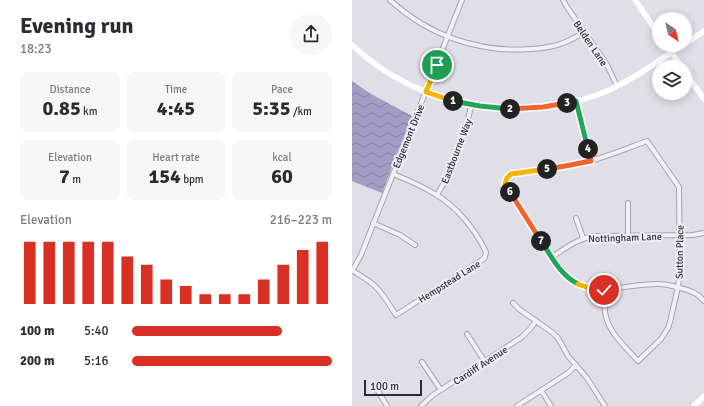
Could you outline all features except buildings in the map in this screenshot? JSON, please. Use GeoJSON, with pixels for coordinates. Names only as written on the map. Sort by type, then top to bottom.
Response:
{"type":"FeatureCollection","features":[{"type":"Feature","properties":{"kind":"street"},"geometry":{"type":"LineString","coordinates":[[390,0],[425,26],[461,42],[485,48],[523,50],[548,47],[574,39],[584,32]]}},
{"type":"Feature","properties":{"kind":"street","name":"Edgemont Drive"},"geometry":{"type":"LineString","coordinates":[[352,271],[361,255],[462,0]]}},
{"type":"Feature","properties":{"kind":"street","name":"Belden Lane"},"geometry":{"type":"LineString","coordinates":[[564,0],[567,7],[607,65],[617,86]]}},
{"type":"Feature","properties":{"kind":"street"},"geometry":{"type":"LineString","coordinates":[[635,0],[652,25]]}},
{"type":"Feature","properties":{"kind":"street"},"geometry":{"type":"LineString","coordinates":[[692,39],[704,31]]}},
{"type":"Feature","properties":{"kind":"street"},"geometry":{"type":"LineString","coordinates":[[352,45],[387,72],[426,92],[471,105],[492,108],[526,109],[559,105],[576,101],[590,97],[635,77],[672,52],[677,60]]}},
{"type":"Feature","properties":{"kind":"street"},"geometry":{"type":"LineString","coordinates":[[692,82],[704,99]]}},
{"type":"Feature","properties":{"kind":"street"},"geometry":{"type":"LineString","coordinates":[[576,101],[591,161],[514,173],[507,178],[505,184],[506,186],[552,257],[564,273],[575,282],[589,288],[604,290],[658,284],[678,287],[693,292],[704,301]]}},
{"type":"Feature","properties":{"kind":"street","name":"Eastbourne Way"},"geometry":{"type":"LineString","coordinates":[[437,195],[445,181],[465,132],[471,105]]}},
{"type":"Feature","properties":{"kind":"street","name":"Sutton Place"},"geometry":{"type":"LineString","coordinates":[[591,161],[623,151],[647,141],[679,187],[680,271],[670,322],[661,339],[638,361],[616,337],[609,325],[605,311],[604,290]]}},
{"type":"Feature","properties":{"kind":"street","name":"Hempstead Lane"},"geometry":{"type":"LineString","coordinates":[[352,271],[370,282],[382,293],[396,315],[484,259],[486,255],[486,252],[472,229],[458,212],[437,195],[418,184],[393,174]]}},
{"type":"Feature","properties":{"kind":"street"},"geometry":{"type":"LineString","coordinates":[[628,203],[628,235]]}},
{"type":"Feature","properties":{"kind":"street"},"geometry":{"type":"LineString","coordinates":[[576,218],[583,238]]}},
{"type":"Feature","properties":{"kind":"street"},"geometry":{"type":"LineString","coordinates":[[373,223],[400,235],[414,245]]}},
{"type":"Feature","properties":{"kind":"street","name":"Nottingham Lane"},"geometry":{"type":"LineString","coordinates":[[552,257],[578,240],[595,236],[693,235],[704,233]]}},
{"type":"Feature","properties":{"kind":"street"},"geometry":{"type":"LineString","coordinates":[[513,302],[519,309],[558,338],[568,356],[587,378],[605,406]]}},
{"type":"Feature","properties":{"kind":"street","name":"Cardiff Avenue"},"geometry":{"type":"LineString","coordinates":[[421,406],[440,390],[522,338],[536,321]]}},
{"type":"Feature","properties":{"kind":"street"},"geometry":{"type":"LineString","coordinates":[[467,334],[485,362]]}},
{"type":"Feature","properties":{"kind":"street"},"geometry":{"type":"LineString","coordinates":[[422,362],[440,390]]}},
{"type":"Feature","properties":{"kind":"street"},"geometry":{"type":"LineString","coordinates":[[517,406],[568,373],[576,365]]}},
{"type":"Feature","properties":{"kind":"street"},"geometry":{"type":"LineString","coordinates":[[541,390],[551,406]]}},
{"type":"Feature","properties":{"kind":"street"},"geometry":{"type":"LineString","coordinates":[[378,391],[388,406]]}},
{"type":"Feature","properties":{"kind":"street"},"geometry":{"type":"LineString","coordinates":[[694,406],[704,396]]}},
{"type":"Feature","properties":{"kind":"water"},"geometry":{"type":"Polygon","coordinates":[[[352,81],[371,94],[412,116],[382,193],[352,181],[352,81]]]}},
{"type":"Feature","properties":{"kind":"route"},"geometry":{"type":"LineString","coordinates":[[437,65],[426,92],[443,98],[480,106],[509,109],[543,107],[576,101],[591,161],[514,173],[508,176],[505,184],[564,273],[575,282],[589,288],[604,290]]}}]}
